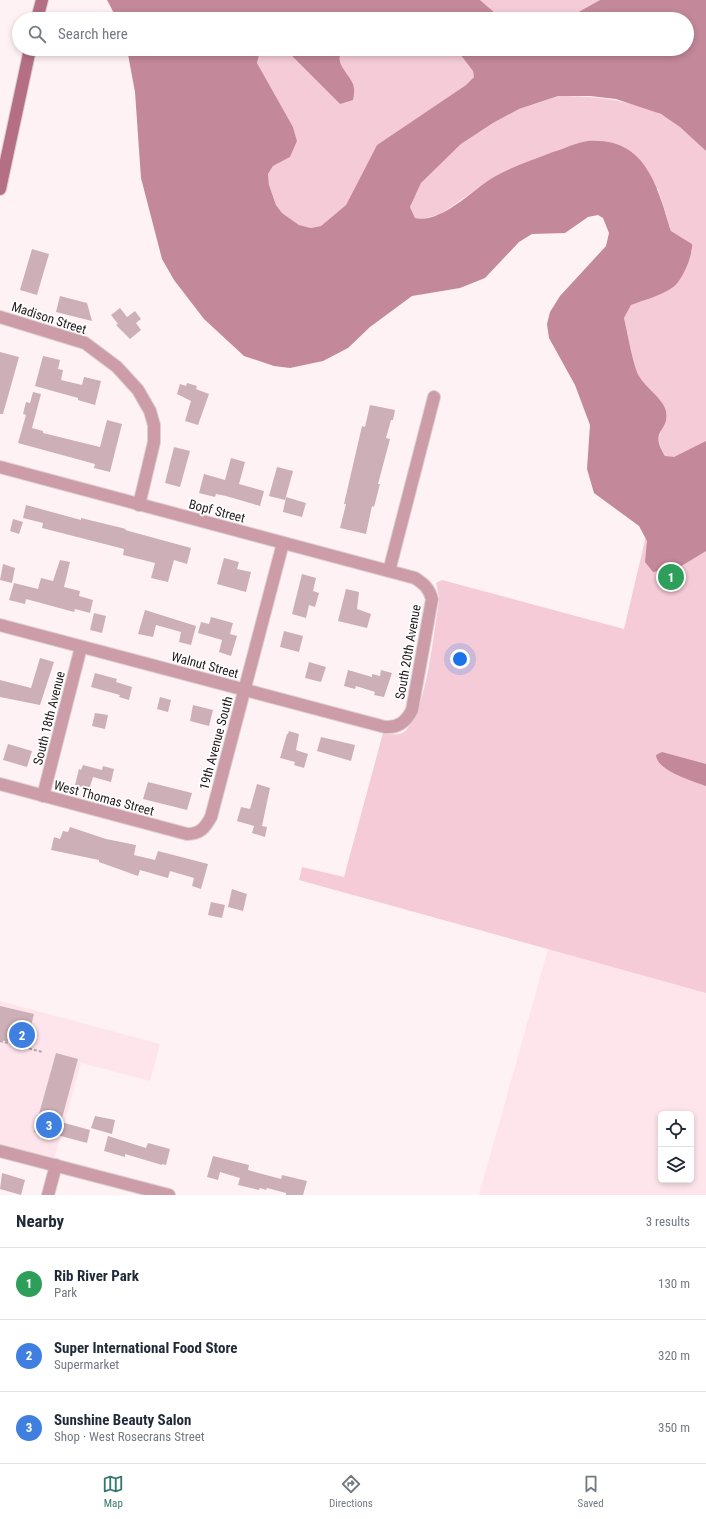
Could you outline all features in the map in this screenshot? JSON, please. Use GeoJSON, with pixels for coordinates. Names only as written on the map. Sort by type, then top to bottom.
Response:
{"type":"FeatureCollection","features":[{"type":"Feature","properties":{"kind":"main road"},"geometry":{"type":"LineString","coordinates":[[39,12],[42,0]]}},
{"type":"Feature","properties":{"kind":"main road"},"geometry":{"type":"LineString","coordinates":[[0,189],[28,56]]}},
{"type":"Feature","properties":{"kind":"main road"},"geometry":{"type":"LineString","coordinates":[[0,171],[7,152]]}},
{"type":"Feature","properties":{"kind":"street","name":"Madison Street"},"geometry":{"type":"LineString","coordinates":[[0,317],[85,343],[111,362],[138,390],[150,411],[154,425],[154,442],[139,505]]}},
{"type":"Feature","properties":{"kind":"street"},"geometry":{"type":"LineString","coordinates":[[389,571],[434,397]]}},
{"type":"Feature","properties":{"kind":"street","name":"Bopf Street"},"geometry":{"type":"LineString","coordinates":[[0,468],[415,578],[425,584]]}},
{"type":"Feature","properties":{"kind":"street","name":"19th Avenue South"},"geometry":{"type":"LineString","coordinates":[[201,831],[211,817],[283,543]]}},
{"type":"Feature","properties":{"kind":"street","name":"South 20th Avenue"},"geometry":{"type":"LineString","coordinates":[[402,723],[412,710],[432,599],[430,591],[425,584]]}},
{"type":"Feature","properties":{"kind":"street","name":"Walnut Street"},"geometry":{"type":"LineString","coordinates":[[0,625],[385,727],[393,727],[402,723]]}},
{"type":"Feature","properties":{"kind":"street","name":"South 18th Avenue"},"geometry":{"type":"LineString","coordinates":[[43,796],[81,647]]}},
{"type":"Feature","properties":{"kind":"street","name":"West Thomas Street"},"geometry":{"type":"LineString","coordinates":[[0,784],[187,834],[201,831]]}},
{"type":"Feature","properties":{"kind":"street"},"geometry":{"type":"LineString","coordinates":[[0,1151],[169,1195]]}},
{"type":"Feature","properties":{"kind":"street"},"geometry":{"type":"LineString","coordinates":[[48,1195],[56,1165]]}},
{"type":"Feature","properties":{"kind":"path"},"geometry":{"type":"LineString","coordinates":[[0,1041],[43,1052]]}},
{"type":"Feature","properties":{"kind":"shaded area"},"geometry":{"type":"Polygon","coordinates":[[[107,0],[480,0],[494,12],[113,12],[107,0]]]}},
{"type":"Feature","properties":{"kind":"shaded area"},"geometry":{"type":"Polygon","coordinates":[[[480,0],[600,0],[579,12],[494,12],[480,0]]]}},
{"type":"Feature","properties":{"kind":"shaded area"},"geometry":{"type":"Polygon","coordinates":[[[600,0],[706,0],[706,151],[680,127],[661,114],[616,99],[590,96],[558,96],[519,109],[493,123],[461,144],[421,183],[410,207],[415,218],[424,219],[434,216],[454,206],[489,180],[520,164],[575,144],[588,141],[608,142],[623,147],[636,156],[646,168],[660,197],[671,231],[692,244],[692,249],[686,268],[676,285],[652,298],[631,305],[624,318],[637,372],[643,382],[664,406],[666,411],[665,423],[659,435],[660,447],[665,456],[674,457],[706,441],[706,551],[678,568],[653,572],[645,562],[647,541],[639,526],[594,493],[587,469],[590,425],[575,385],[549,338],[547,324],[550,312],[560,296],[606,246],[609,233],[603,218],[598,215],[588,217],[565,233],[532,234],[519,242],[485,278],[460,288],[412,296],[370,327],[348,348],[323,361],[290,368],[274,366],[244,356],[204,319],[174,280],[162,259],[141,178],[135,92],[128,56],[259,56],[257,63],[293,127],[297,141],[290,157],[273,166],[268,174],[269,185],[276,205],[282,213],[299,225],[311,228],[321,226],[346,205],[377,145],[466,85],[474,77],[473,71],[461,56],[694,56],[694,12],[579,12],[600,0]]]}},
{"type":"Feature","properties":{"kind":"shaded area"},"geometry":{"type":"Polygon","coordinates":[[[259,56],[292,56],[340,104],[353,84],[342,68],[340,63],[341,56],[461,56],[473,71],[474,77],[466,85],[377,145],[346,205],[321,226],[311,228],[299,225],[282,213],[276,205],[269,185],[268,174],[273,166],[290,157],[297,141],[293,127],[257,63],[259,56]]]}},
{"type":"Feature","properties":{"kind":"shaded area"},"geometry":{"type":"Polygon","coordinates":[[[292,56],[340,56],[340,63],[351,80],[354,90],[353,100],[340,104],[292,56]]]}},
{"type":"Feature","properties":{"kind":"shaded area"},"geometry":{"type":"Polygon","coordinates":[[[558,96],[610,99],[648,109],[673,121],[706,151],[706,993],[299,880],[302,867],[344,877],[383,733],[396,734],[404,732],[412,723],[418,709],[431,655],[438,608],[439,597],[436,583],[442,580],[624,629],[665,456],[659,440],[659,435],[665,423],[666,411],[664,406],[643,382],[637,372],[624,318],[631,305],[673,288],[692,251],[692,244],[671,231],[658,189],[491,179],[441,214],[422,219],[415,218],[410,207],[421,183],[461,144],[493,123],[519,109],[558,96]]]}},
{"type":"Feature","properties":{"kind":"shaded area"},"geometry":{"type":"Polygon","coordinates":[[[662,752],[706,764],[706,786],[676,775],[662,766],[656,755],[662,752]]]}},
{"type":"Feature","properties":{"kind":"shaded area"},"geometry":{"type":"Polygon","coordinates":[[[548,949],[706,993],[706,1195],[479,1195],[548,949]]]}},
{"type":"Feature","properties":{"kind":"shaded area"},"geometry":{"type":"Polygon","coordinates":[[[0,1001],[160,1044],[150,1081],[81,1063],[54,1160],[0,1146],[0,1001]]]}},
{"type":"Feature","properties":{"kind":"building"},"geometry":{"type":"Polygon","coordinates":[[[32,249],[49,254],[37,295],[20,290],[32,249]]]}},
{"type":"Feature","properties":{"kind":"building"},"geometry":{"type":"Polygon","coordinates":[[[60,296],[87,303],[92,321],[56,312],[60,296]]]}},
{"type":"Feature","properties":{"kind":"building"},"geometry":{"type":"Polygon","coordinates":[[[120,308],[127,317],[135,311],[141,319],[136,323],[141,330],[130,339],[116,325],[118,324],[111,315],[120,308]]]}},
{"type":"Feature","properties":{"kind":"building"},"geometry":{"type":"Polygon","coordinates":[[[0,352],[19,357],[3,414],[0,414],[0,352]]]}},
{"type":"Feature","properties":{"kind":"building"},"geometry":{"type":"Polygon","coordinates":[[[43,356],[60,360],[58,369],[63,370],[61,380],[82,385],[84,377],[101,381],[95,405],[78,400],[78,398],[35,386],[43,356]]]}},
{"type":"Feature","properties":{"kind":"building"},"geometry":{"type":"Polygon","coordinates":[[[187,383],[197,386],[196,389],[209,394],[198,425],[185,421],[191,401],[177,394],[180,384],[186,386],[187,383]]]}},
{"type":"Feature","properties":{"kind":"building"},"geometry":{"type":"Polygon","coordinates":[[[33,392],[41,394],[32,428],[43,431],[43,433],[100,447],[107,420],[122,424],[110,472],[94,468],[95,464],[18,443],[26,415],[23,414],[26,402],[30,403],[33,392]]]}},
{"type":"Feature","properties":{"kind":"building"},"geometry":{"type":"Polygon","coordinates":[[[370,405],[395,410],[386,438],[390,439],[378,484],[380,484],[374,507],[372,506],[366,534],[340,528],[362,426],[365,427],[370,405]]]}},
{"type":"Feature","properties":{"kind":"building"},"geometry":{"type":"Polygon","coordinates":[[[174,447],[190,451],[180,487],[165,483],[174,447]]]}},
{"type":"Feature","properties":{"kind":"building"},"geometry":{"type":"Polygon","coordinates":[[[231,458],[245,462],[239,484],[264,491],[260,506],[226,496],[216,494],[215,497],[199,493],[204,474],[225,480],[231,458]]]}},
{"type":"Feature","properties":{"kind":"building"},"geometry":{"type":"Polygon","coordinates":[[[277,467],[293,471],[285,500],[269,496],[277,467]]]}},
{"type":"Feature","properties":{"kind":"building"},"geometry":{"type":"Polygon","coordinates":[[[286,497],[306,503],[302,517],[283,512],[286,497]]]}},
{"type":"Feature","properties":{"kind":"building"},"geometry":{"type":"Polygon","coordinates":[[[26,505],[81,520],[81,518],[126,529],[125,530],[191,548],[187,564],[174,560],[168,582],[151,578],[155,563],[123,555],[124,549],[42,528],[43,523],[23,518],[26,505]]]}},
{"type":"Feature","properties":{"kind":"building"},"geometry":{"type":"Polygon","coordinates":[[[13,519],[23,522],[19,534],[10,531],[13,519]]]}},
{"type":"Feature","properties":{"kind":"building"},"geometry":{"type":"Polygon","coordinates":[[[224,558],[239,562],[237,569],[251,572],[246,592],[217,584],[224,558]]]}},
{"type":"Feature","properties":{"kind":"building"},"geometry":{"type":"Polygon","coordinates":[[[60,560],[70,562],[64,587],[80,591],[79,596],[93,600],[90,613],[75,609],[74,612],[26,599],[25,604],[9,600],[14,583],[38,589],[41,578],[53,581],[60,560]]]}},
{"type":"Feature","properties":{"kind":"building"},"geometry":{"type":"Polygon","coordinates":[[[3,564],[15,568],[12,583],[0,580],[3,564]]]}},
{"type":"Feature","properties":{"kind":"building"},"geometry":{"type":"Polygon","coordinates":[[[302,574],[316,578],[313,591],[319,593],[315,607],[309,605],[306,618],[292,614],[302,574]]]}},
{"type":"Feature","properties":{"kind":"building"},"geometry":{"type":"Polygon","coordinates":[[[346,589],[359,592],[357,609],[371,614],[367,628],[338,621],[346,589]]]}},
{"type":"Feature","properties":{"kind":"building"},"geometry":{"type":"Polygon","coordinates":[[[145,610],[196,626],[191,645],[179,642],[181,632],[156,625],[153,637],[138,634],[145,610]]]}},
{"type":"Feature","properties":{"kind":"building"},"geometry":{"type":"Polygon","coordinates":[[[94,613],[106,616],[102,633],[90,630],[94,613]]]}},
{"type":"Feature","properties":{"kind":"building"},"geometry":{"type":"Polygon","coordinates":[[[211,617],[233,623],[230,634],[237,636],[231,656],[219,652],[222,640],[198,633],[201,622],[209,624],[211,617]]]}},
{"type":"Feature","properties":{"kind":"building"},"geometry":{"type":"Polygon","coordinates":[[[284,631],[303,636],[299,652],[280,647],[284,631]]]}},
{"type":"Feature","properties":{"kind":"building"},"geometry":{"type":"Polygon","coordinates":[[[40,658],[54,662],[40,705],[0,697],[0,680],[31,688],[40,658]]]}},
{"type":"Feature","properties":{"kind":"building"},"geometry":{"type":"Polygon","coordinates":[[[309,662],[326,667],[321,682],[305,678],[309,662]]]}},
{"type":"Feature","properties":{"kind":"building"},"geometry":{"type":"Polygon","coordinates":[[[348,670],[372,677],[372,674],[380,676],[381,670],[392,673],[384,697],[374,695],[375,692],[356,686],[355,689],[344,686],[348,670]]]}},
{"type":"Feature","properties":{"kind":"building"},"geometry":{"type":"Polygon","coordinates":[[[95,673],[117,679],[116,682],[132,687],[129,700],[119,697],[120,695],[91,687],[95,673]]]}},
{"type":"Feature","properties":{"kind":"building"},"geometry":{"type":"Polygon","coordinates":[[[160,697],[171,700],[168,712],[157,709],[160,697]]]}},
{"type":"Feature","properties":{"kind":"building"},"geometry":{"type":"Polygon","coordinates":[[[193,705],[213,710],[209,726],[190,721],[193,705]]]}},
{"type":"Feature","properties":{"kind":"building"},"geometry":{"type":"Polygon","coordinates":[[[95,713],[108,715],[105,729],[92,726],[95,713]]]}},
{"type":"Feature","properties":{"kind":"building"},"geometry":{"type":"Polygon","coordinates":[[[289,731],[299,734],[296,750],[308,754],[304,768],[294,765],[295,762],[280,758],[289,731]]]}},
{"type":"Feature","properties":{"kind":"building"},"geometry":{"type":"Polygon","coordinates":[[[321,737],[355,745],[351,761],[317,751],[321,737]]]}},
{"type":"Feature","properties":{"kind":"building"},"geometry":{"type":"Polygon","coordinates":[[[8,744],[32,751],[27,767],[3,760],[8,744]]]}},
{"type":"Feature","properties":{"kind":"building"},"geometry":{"type":"Polygon","coordinates":[[[83,765],[102,770],[103,766],[114,769],[111,782],[93,777],[89,790],[75,785],[79,769],[81,770],[83,765]]]}},
{"type":"Feature","properties":{"kind":"building"},"geometry":{"type":"Polygon","coordinates":[[[148,782],[192,793],[187,810],[143,799],[148,782]]]}},
{"type":"Feature","properties":{"kind":"building"},"geometry":{"type":"Polygon","coordinates":[[[257,784],[270,788],[262,826],[267,827],[265,837],[252,833],[254,826],[237,821],[241,807],[250,809],[257,784]]]}},
{"type":"Feature","properties":{"kind":"building"},"geometry":{"type":"Polygon","coordinates":[[[70,827],[106,839],[136,845],[134,855],[155,860],[158,851],[208,864],[201,889],[192,886],[194,878],[170,871],[168,878],[140,870],[138,876],[99,862],[99,860],[51,850],[54,837],[60,839],[63,831],[68,832],[70,827]]]}},
{"type":"Feature","properties":{"kind":"building"},"geometry":{"type":"Polygon","coordinates":[[[232,889],[247,894],[243,911],[228,907],[232,889]]]}},
{"type":"Feature","properties":{"kind":"building"},"geometry":{"type":"Polygon","coordinates":[[[211,902],[225,905],[222,918],[208,915],[211,902]]]}},
{"type":"Feature","properties":{"kind":"building"},"geometry":{"type":"Polygon","coordinates":[[[0,1006],[34,1014],[26,1046],[0,1040],[0,1006]]]}},
{"type":"Feature","properties":{"kind":"building"},"geometry":{"type":"Polygon","coordinates":[[[56,1053],[78,1059],[61,1122],[90,1130],[87,1143],[57,1135],[57,1138],[34,1132],[56,1053]]]}},
{"type":"Feature","properties":{"kind":"building"},"geometry":{"type":"Polygon","coordinates":[[[95,1116],[115,1120],[112,1134],[91,1128],[95,1116]]]}},
{"type":"Feature","properties":{"kind":"building"},"geometry":{"type":"Polygon","coordinates":[[[108,1136],[146,1148],[148,1143],[170,1149],[166,1165],[125,1154],[125,1157],[104,1151],[108,1136]]]}},
{"type":"Feature","properties":{"kind":"building"},"geometry":{"type":"Polygon","coordinates":[[[213,1156],[249,1165],[248,1170],[281,1179],[282,1175],[307,1181],[303,1195],[286,1195],[286,1193],[267,1188],[266,1190],[260,1188],[259,1190],[238,1185],[240,1178],[220,1172],[218,1180],[207,1177],[213,1156]]]}},
{"type":"Feature","properties":{"kind":"building"},"geometry":{"type":"Polygon","coordinates":[[[2,1173],[25,1180],[21,1195],[0,1189],[2,1173]]]}},
{"type":"Feature","properties":{"kind":"place","name":"Rib River Park"},"geometry":{"type":"Point","coordinates":[671,577]}},
{"type":"Feature","properties":{"kind":"place","name":"Super International Food Store"},"geometry":{"type":"Point","coordinates":[22,1035]}},
{"type":"Feature","properties":{"kind":"place","name":"Sunshine Beauty Salon"},"geometry":{"type":"Point","coordinates":[49,1125]}}]}
